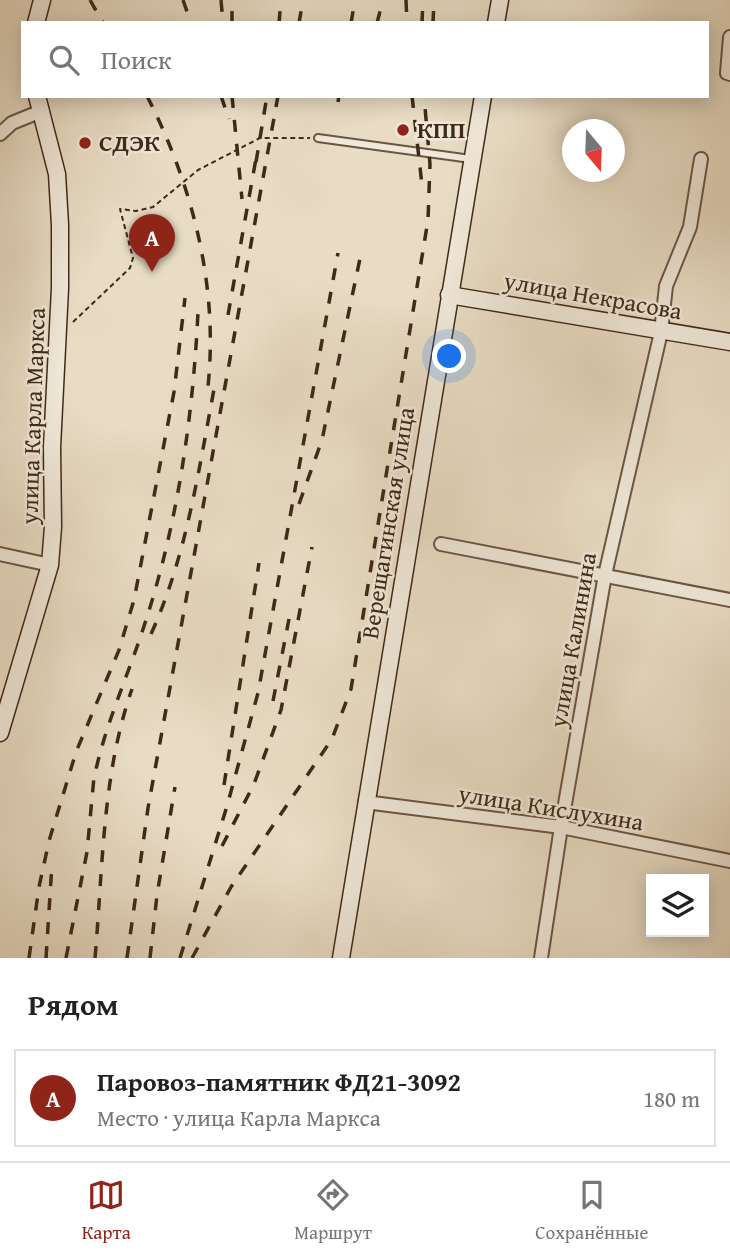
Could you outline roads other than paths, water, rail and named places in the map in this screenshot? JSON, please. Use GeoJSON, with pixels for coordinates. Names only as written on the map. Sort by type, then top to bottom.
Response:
{"type":"FeatureCollection","features":[{"type":"Feature","properties":{"kind":"main road"},"geometry":{"type":"LineString","coordinates":[[37,21],[42,0]]}},
{"type":"Feature","properties":{"kind":"main road"},"geometry":{"type":"LineString","coordinates":[[496,21],[500,0]]}},
{"type":"Feature","properties":{"kind":"main road","name":"Верещагинская улица"},"geometry":{"type":"LineString","coordinates":[[341,958],[483,98]]}},
{"type":"Feature","properties":{"kind":"main road","name":"улица Карла Маркса"},"geometry":{"type":"LineString","coordinates":[[0,733],[50,565],[53,527],[52,447],[60,279],[59,192],[53,157],[38,104]]}},
{"type":"Feature","properties":{"kind":"main road","name":"улица Некрасова"},"geometry":{"type":"LineString","coordinates":[[449,295],[730,342]]}},
{"type":"Feature","properties":{"kind":"street"},"geometry":{"type":"LineString","coordinates":[[728,74],[730,37]]}},
{"type":"Feature","properties":{"kind":"street"},"geometry":{"type":"LineString","coordinates":[[0,134],[38,104]]}},
{"type":"Feature","properties":{"kind":"street","name":"улица Калинина"},"geometry":{"type":"LineString","coordinates":[[541,958],[605,575],[661,332],[666,286],[690,227],[701,159]]}},
{"type":"Feature","properties":{"kind":"street"},"geometry":{"type":"LineString","coordinates":[[441,544],[730,600]]}},
{"type":"Feature","properties":{"kind":"street"},"geometry":{"type":"LineString","coordinates":[[0,554],[50,565]]}},
{"type":"Feature","properties":{"kind":"street","name":"улица Кислухина"},"geometry":{"type":"LineString","coordinates":[[365,802],[561,827],[730,861]]}},
{"type":"Feature","properties":{"kind":"lane"},"geometry":{"type":"LineString","coordinates":[[318,138],[471,159]]}},
{"type":"Feature","properties":{"kind":"railway"},"geometry":{"type":"LineString","coordinates":[[90,0],[102,21]]}},
{"type":"Feature","properties":{"kind":"railway"},"geometry":{"type":"LineString","coordinates":[[183,0],[190,21]]}},
{"type":"Feature","properties":{"kind":"railway"},"geometry":{"type":"LineString","coordinates":[[221,0],[223,21]]}},
{"type":"Feature","properties":{"kind":"railway"},"geometry":{"type":"LineString","coordinates":[[232,0],[232,21]]}},
{"type":"Feature","properties":{"kind":"railway"},"geometry":{"type":"LineString","coordinates":[[279,21],[281,0]]}},
{"type":"Feature","properties":{"kind":"railway"},"geometry":{"type":"LineString","coordinates":[[299,21],[303,0]]}},
{"type":"Feature","properties":{"kind":"railway"},"geometry":{"type":"LineString","coordinates":[[351,21],[355,0]]}},
{"type":"Feature","properties":{"kind":"railway"},"geometry":{"type":"LineString","coordinates":[[378,21],[383,0]]}},
{"type":"Feature","properties":{"kind":"railway"},"geometry":{"type":"LineString","coordinates":[[406,0],[407,21]]}},
{"type":"Feature","properties":{"kind":"railway"},"geometry":{"type":"LineString","coordinates":[[422,21],[423,0]]}},
{"type":"Feature","properties":{"kind":"railway"},"geometry":{"type":"LineString","coordinates":[[433,21],[434,0]]}},
{"type":"Feature","properties":{"kind":"railway"},"geometry":{"type":"LineString","coordinates":[[148,98],[178,167],[200,241],[210,318],[207,395]]}},
{"type":"Feature","properties":{"kind":"railway"},"geometry":{"type":"LineString","coordinates":[[222,98],[229,119]]}},
{"type":"Feature","properties":{"kind":"railway"},"geometry":{"type":"LineString","coordinates":[[232,98],[242,199]]}},
{"type":"Feature","properties":{"kind":"railway"},"geometry":{"type":"LineString","coordinates":[[256,162],[267,98]]}},
{"type":"Feature","properties":{"kind":"railway"},"geometry":{"type":"LineString","coordinates":[[127,958],[148,808],[278,98]]}},
{"type":"Feature","properties":{"kind":"railway"},"geometry":{"type":"LineString","coordinates":[[338,102],[339,98]]}},
{"type":"Feature","properties":{"kind":"railway"},"geometry":{"type":"LineString","coordinates":[[412,98],[422,185]]}},
{"type":"Feature","properties":{"kind":"railway"},"geometry":{"type":"LineString","coordinates":[[192,958],[231,887],[332,739],[351,689],[428,220],[430,164],[424,98]]}},
{"type":"Feature","properties":{"kind":"railway"},"geometry":{"type":"LineString","coordinates":[[228,315],[257,153]]}},
{"type":"Feature","properties":{"kind":"railway"},"geometry":{"type":"LineString","coordinates":[[299,504],[322,440],[362,249]]}},
{"type":"Feature","properties":{"kind":"railway"},"geometry":{"type":"LineString","coordinates":[[180,958],[227,806],[258,693],[338,253]]}},
{"type":"Feature","properties":{"kind":"railway"},"geometry":{"type":"LineString","coordinates":[[29,958],[39,887],[49,841],[76,752],[119,650],[134,600],[174,392],[185,298]]}},
{"type":"Feature","properties":{"kind":"railway"},"geometry":{"type":"LineString","coordinates":[[66,958],[87,852],[94,777],[108,725],[146,620],[175,506],[188,429],[198,312]]}},
{"type":"Feature","properties":{"kind":"railway"},"geometry":{"type":"LineString","coordinates":[[151,634],[183,542],[215,384]]}},
{"type":"Feature","properties":{"kind":"railway"},"geometry":{"type":"LineString","coordinates":[[222,846],[254,784],[281,710],[312,547]]}},
{"type":"Feature","properties":{"kind":"railway"},"geometry":{"type":"LineString","coordinates":[[224,785],[259,563]]}},
{"type":"Feature","properties":{"kind":"railway"},"geometry":{"type":"LineString","coordinates":[[273,701],[289,619]]}},
{"type":"Feature","properties":{"kind":"railway"},"geometry":{"type":"LineString","coordinates":[[95,958],[109,788],[122,721],[132,689]]}},
{"type":"Feature","properties":{"kind":"railway"},"geometry":{"type":"LineString","coordinates":[[150,958],[157,895],[175,787]]}},
{"type":"Feature","properties":{"kind":"railway"},"geometry":{"type":"LineString","coordinates":[[46,958],[52,864]]}},
{"type":"Feature","properties":{"kind":"place","name":"КПП"},"geometry":{"type":"Point","coordinates":[403,130]}},
{"type":"Feature","properties":{"kind":"place","name":"СДЭК"},"geometry":{"type":"Point","coordinates":[85,143]}},
{"type":"Feature","properties":{"kind":"place","name":"Паровоз-памятник ФД21-3092"},"geometry":{"type":"Point","coordinates":[152,272]}}]}
